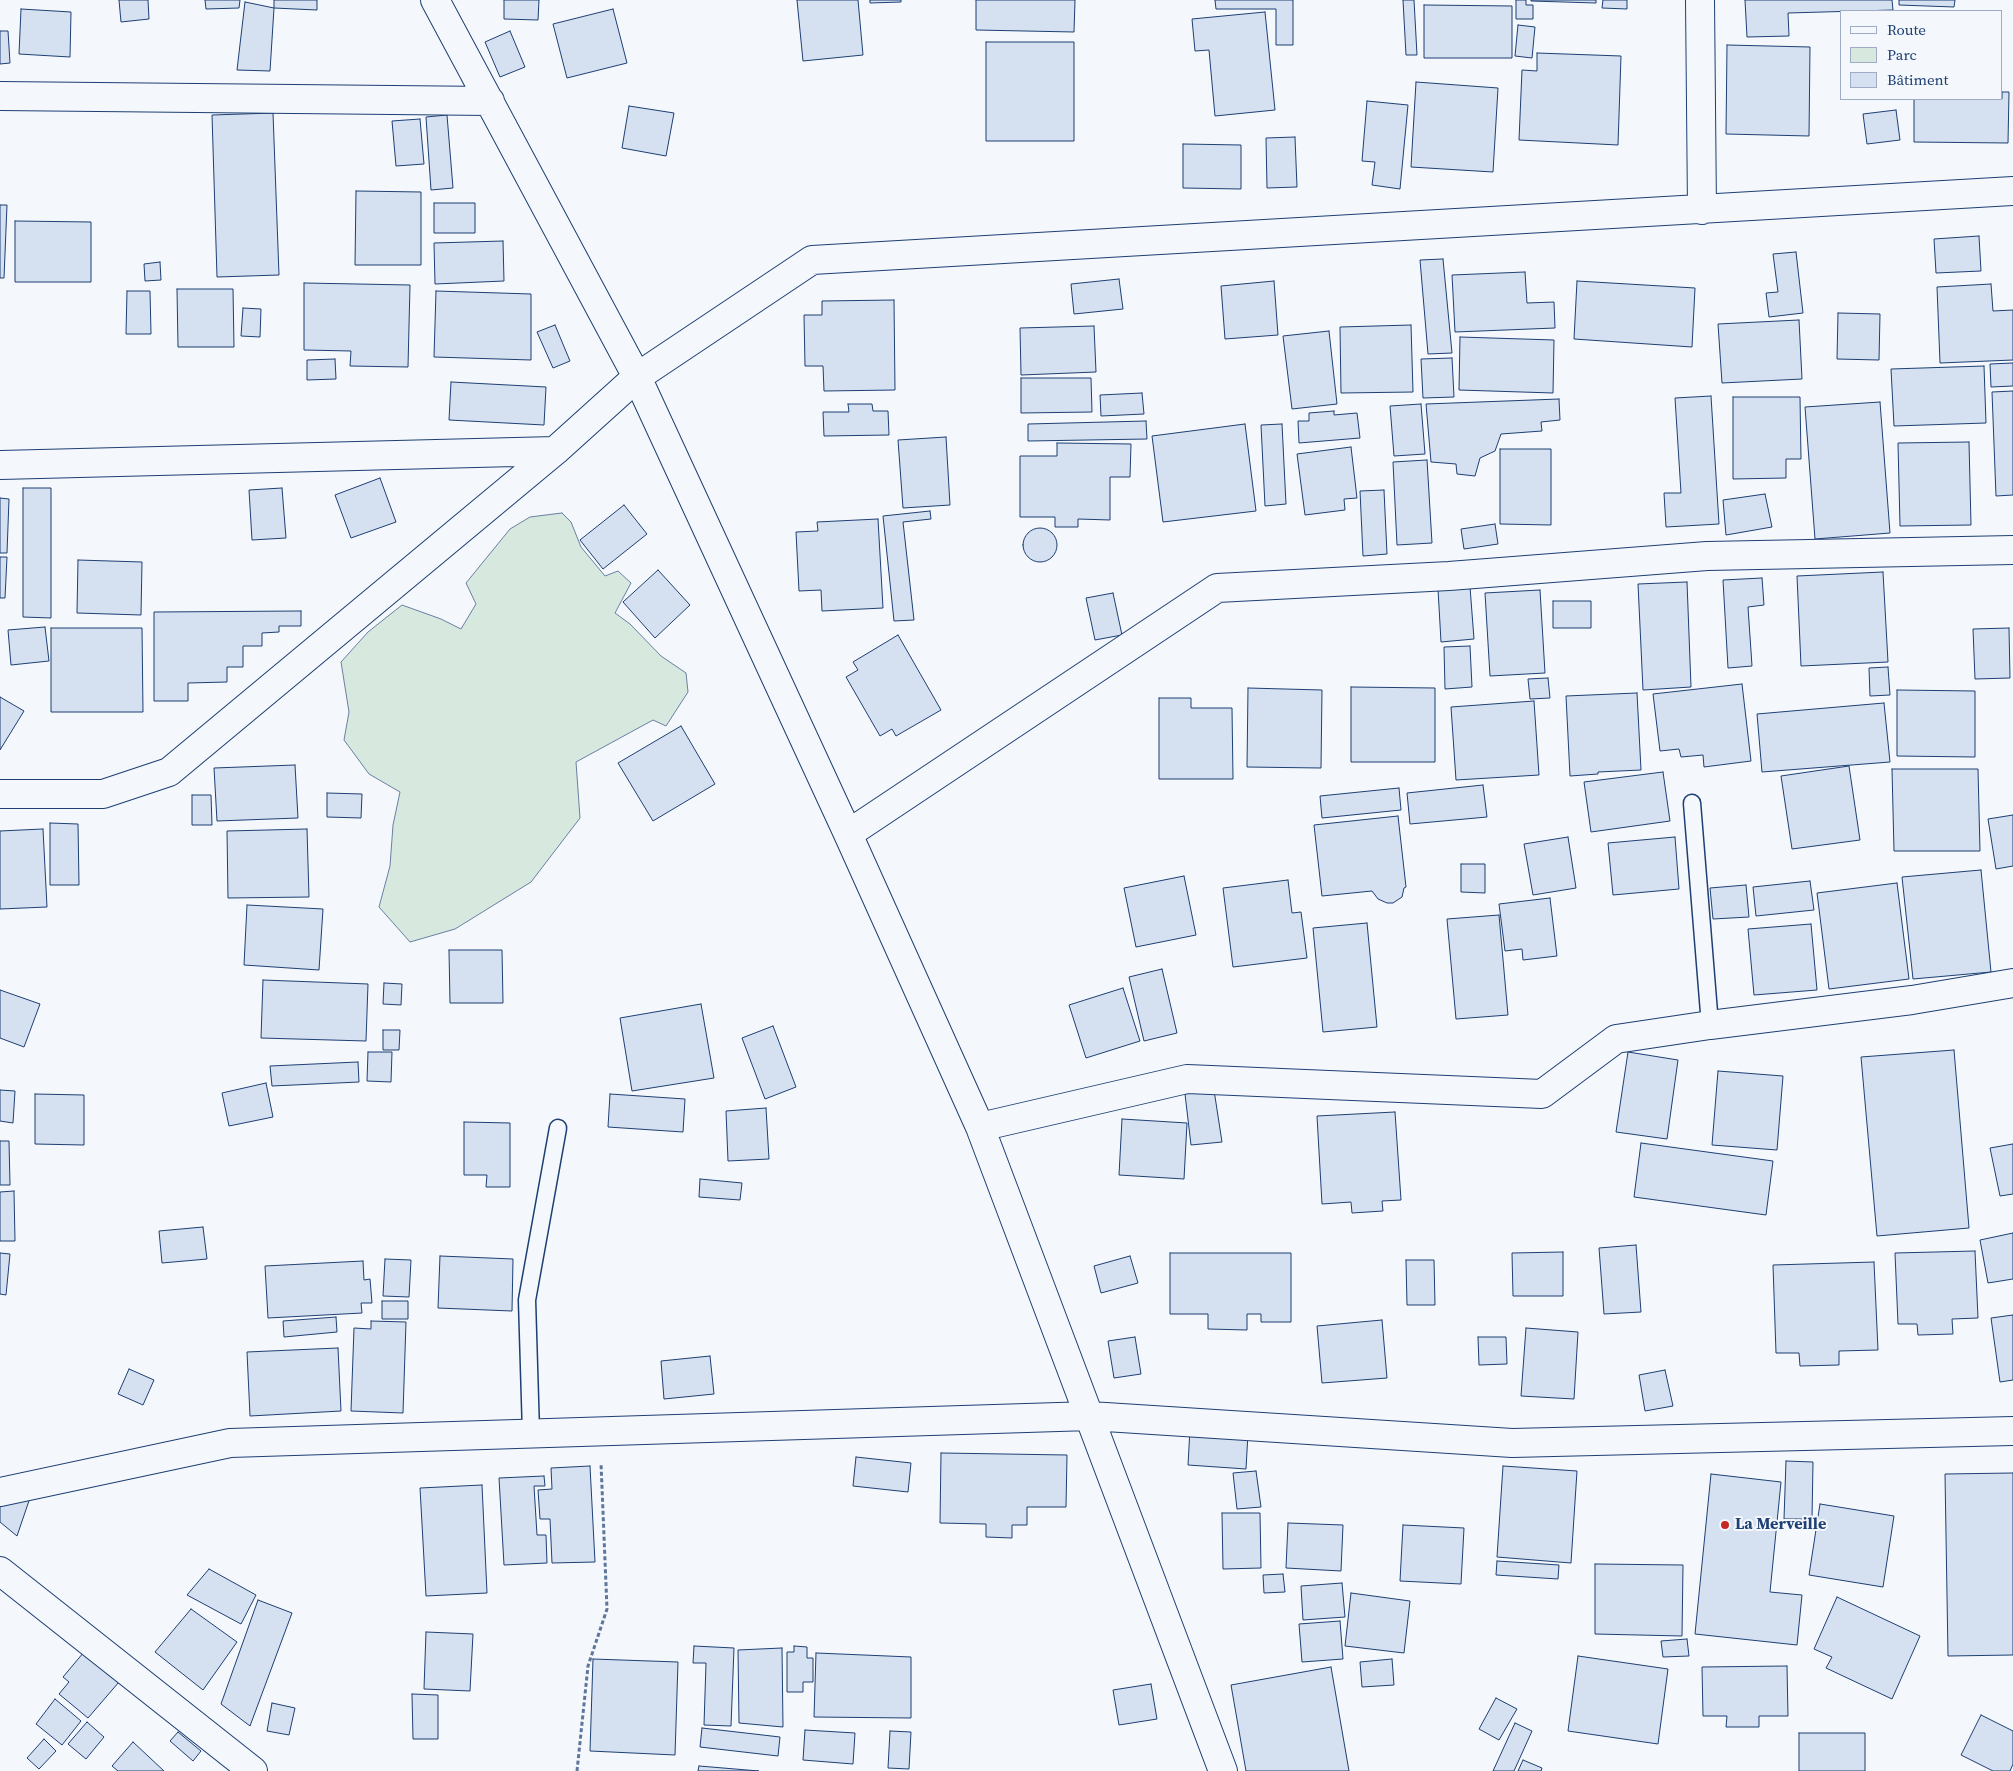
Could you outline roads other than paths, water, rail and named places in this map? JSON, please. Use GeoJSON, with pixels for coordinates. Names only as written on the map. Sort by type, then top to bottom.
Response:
{"type":"FeatureCollection","features":[{"type":"Feature","properties":{"kind":"street"},"geometry":{"type":"LineString","coordinates":[[435,0],[637,377],[848,834],[980,1127],[1223,1771]]}},
{"type":"Feature","properties":{"kind":"street"},"geometry":{"type":"LineString","coordinates":[[1700,0],[1702,210]]}},
{"type":"Feature","properties":{"kind":"street"},"geometry":{"type":"LineString","coordinates":[[0,96],[490,102]]}},
{"type":"Feature","properties":{"kind":"street"},"geometry":{"type":"LineString","coordinates":[[0,794],[103,794],[168,772],[555,451],[637,377],[812,260],[2013,191]]}},
{"type":"Feature","properties":{"kind":"street"},"geometry":{"type":"LineString","coordinates":[[0,465],[555,451]]}},
{"type":"Feature","properties":{"kind":"street"},"geometry":{"type":"LineString","coordinates":[[848,834],[1217,588],[1449,576],[1706,556],[2013,550]]}},
{"type":"Feature","properties":{"kind":"street"},"geometry":{"type":"LineString","coordinates":[[980,1127],[1187,1079],[1542,1094],[1616,1039],[1710,1025],[1912,1000],[2013,983]]}},
{"type":"Feature","properties":{"kind":"street"},"geometry":{"type":"LineString","coordinates":[[0,1492],[230,1443],[1090,1416],[1512,1443],[2013,1431]]}},
{"type":"Feature","properties":{"kind":"street"},"geometry":{"type":"LineString","coordinates":[[0,1572],[253,1771]]}},
{"type":"Feature","properties":{"kind":"lane"},"geometry":{"type":"LineString","coordinates":[[1692,803],[1710,1025]]}},
{"type":"Feature","properties":{"kind":"lane"},"geometry":{"type":"LineString","coordinates":[[531,1434],[527,1300],[558,1128]]}},
{"type":"Feature","properties":{"kind":"place","name":"La Merveille"},"geometry":{"type":"Point","coordinates":[1725,1525]}}]}
